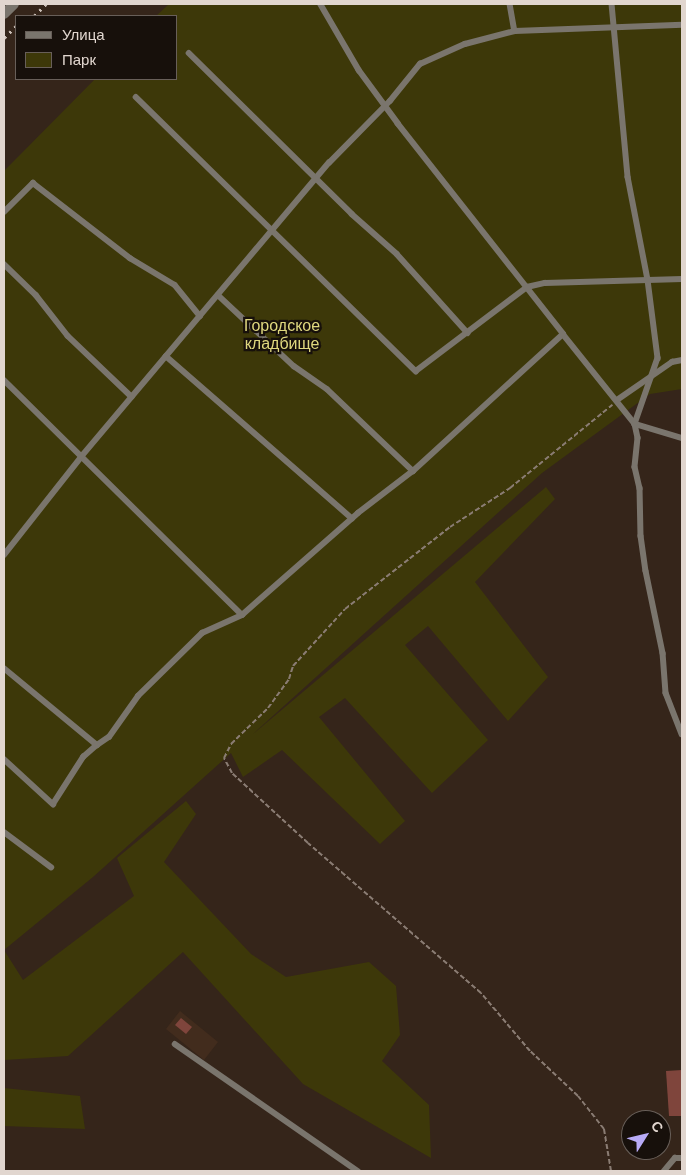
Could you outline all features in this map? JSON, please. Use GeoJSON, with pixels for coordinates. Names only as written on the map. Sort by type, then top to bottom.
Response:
{"type":"FeatureCollection","features":[{"type":"Feature","properties":{"kind":"street"},"geometry":{"type":"LineString","coordinates":[[4,14],[14,4]]}},
{"type":"Feature","properties":{"kind":"lane"},"geometry":{"type":"LineString","coordinates":[[320,4],[359,71],[385,106],[563,334],[636,424],[682,438]]}},
{"type":"Feature","properties":{"kind":"lane"},"geometry":{"type":"LineString","coordinates":[[510,4],[515,31]]}},
{"type":"Feature","properties":{"kind":"lane"},"geometry":{"type":"LineString","coordinates":[[612,4],[628,177],[648,280],[658,358],[636,424],[638,438],[635,467],[640,488],[641,536],[663,654],[666,693],[682,734]]}},
{"type":"Feature","properties":{"kind":"lane"},"geometry":{"type":"LineString","coordinates":[[4,555],[81,456],[316,179],[385,106],[420,64],[465,44],[515,31],[682,25]]}},
{"type":"Feature","properties":{"kind":"lane"},"geometry":{"type":"LineString","coordinates":[[189,53],[316,179],[397,254],[468,333]]}},
{"type":"Feature","properties":{"kind":"lane"},"geometry":{"type":"LineString","coordinates":[[136,96],[416,371],[527,287],[545,283],[682,279]]}},
{"type":"Feature","properties":{"kind":"lane"},"geometry":{"type":"LineString","coordinates":[[4,212],[33,183],[130,258],[175,284],[200,316]]}},
{"type":"Feature","properties":{"kind":"lane"},"geometry":{"type":"LineString","coordinates":[[4,264],[36,295],[68,336],[132,397]]}},
{"type":"Feature","properties":{"kind":"lane"},"geometry":{"type":"LineString","coordinates":[[218,295],[294,366],[333,394],[412,472]]}},
{"type":"Feature","properties":{"kind":"lane"},"geometry":{"type":"LineString","coordinates":[[4,759],[53,804],[83,757],[109,736],[138,696],[202,633],[242,615],[352,518],[412,472],[563,334]]}},
{"type":"Feature","properties":{"kind":"lane"},"geometry":{"type":"LineString","coordinates":[[166,356],[352,518]]}},
{"type":"Feature","properties":{"kind":"lane"},"geometry":{"type":"LineString","coordinates":[[617,400],[672,362],[682,360]]}},
{"type":"Feature","properties":{"kind":"lane"},"geometry":{"type":"LineString","coordinates":[[4,380],[242,615]]}},
{"type":"Feature","properties":{"kind":"lane"},"geometry":{"type":"LineString","coordinates":[[4,668],[97,745]]}},
{"type":"Feature","properties":{"kind":"lane"},"geometry":{"type":"LineString","coordinates":[[4,832],[51,867]]}},
{"type":"Feature","properties":{"kind":"lane"},"geometry":{"type":"LineString","coordinates":[[175,1044],[358,1171]]}},
{"type":"Feature","properties":{"kind":"lane"},"geometry":{"type":"LineString","coordinates":[[664,1171],[675,1158],[682,1158]]}},
{"type":"Feature","properties":{"kind":"path"},"geometry":{"type":"LineString","coordinates":[[611,1171],[604,1129],[578,1096],[530,1051],[481,993],[308,843],[232,773],[224,758],[231,744],[268,708],[290,679],[293,666],[345,609],[450,527],[510,488],[617,400]]}},
{"type":"Feature","properties":{"kind":"shaded area"},"geometry":{"type":"Polygon","coordinates":[[[180,1011],[218,1042],[204,1060],[166,1029],[180,1011]]]}},
{"type":"Feature","properties":{"kind":"green space","name":"Городское кладбище"},"geometry":{"type":"Polygon","coordinates":[[[169,4],[682,4],[682,389],[650,394],[542,473],[253,734],[546,487],[555,499],[475,582],[548,677],[508,721],[428,626],[405,645],[488,740],[432,793],[345,698],[319,717],[405,821],[380,844],[282,750],[243,777],[231,753],[93,877],[4,950],[4,171],[94,80],[178,80],[178,15],[157,15],[169,4]]]}},
{"type":"Feature","properties":{"kind":"green space"},"geometry":{"type":"Polygon","coordinates":[[[186,801],[196,814],[164,862],[251,954],[286,977],[369,962],[396,986],[400,1035],[382,1061],[429,1105],[431,1158],[303,1084],[183,952],[68,1056],[4,1060],[4,950],[23,980],[134,896],[117,858],[186,801]]]}},
{"type":"Feature","properties":{"kind":"green space"},"geometry":{"type":"Polygon","coordinates":[[[4,1088],[80,1096],[85,1129],[4,1126],[4,1088]]]}},
{"type":"Feature","properties":{"kind":"building"},"geometry":{"type":"Polygon","coordinates":[[[181,1018],[192,1027],[186,1034],[175,1025],[181,1018]]]}},
{"type":"Feature","properties":{"kind":"building"},"geometry":{"type":"Polygon","coordinates":[[[682,1070],[682,1116],[671,1116],[671,1110],[669,1110],[666,1071],[682,1070]]]}},
{"type":"Feature","properties":{"kind":"railway"},"geometry":{"type":"LineString","coordinates":[[35,15],[46,4]]}},
{"type":"Feature","properties":{"kind":"railway"},"geometry":{"type":"LineString","coordinates":[[4,38],[15,27]]}}]}
